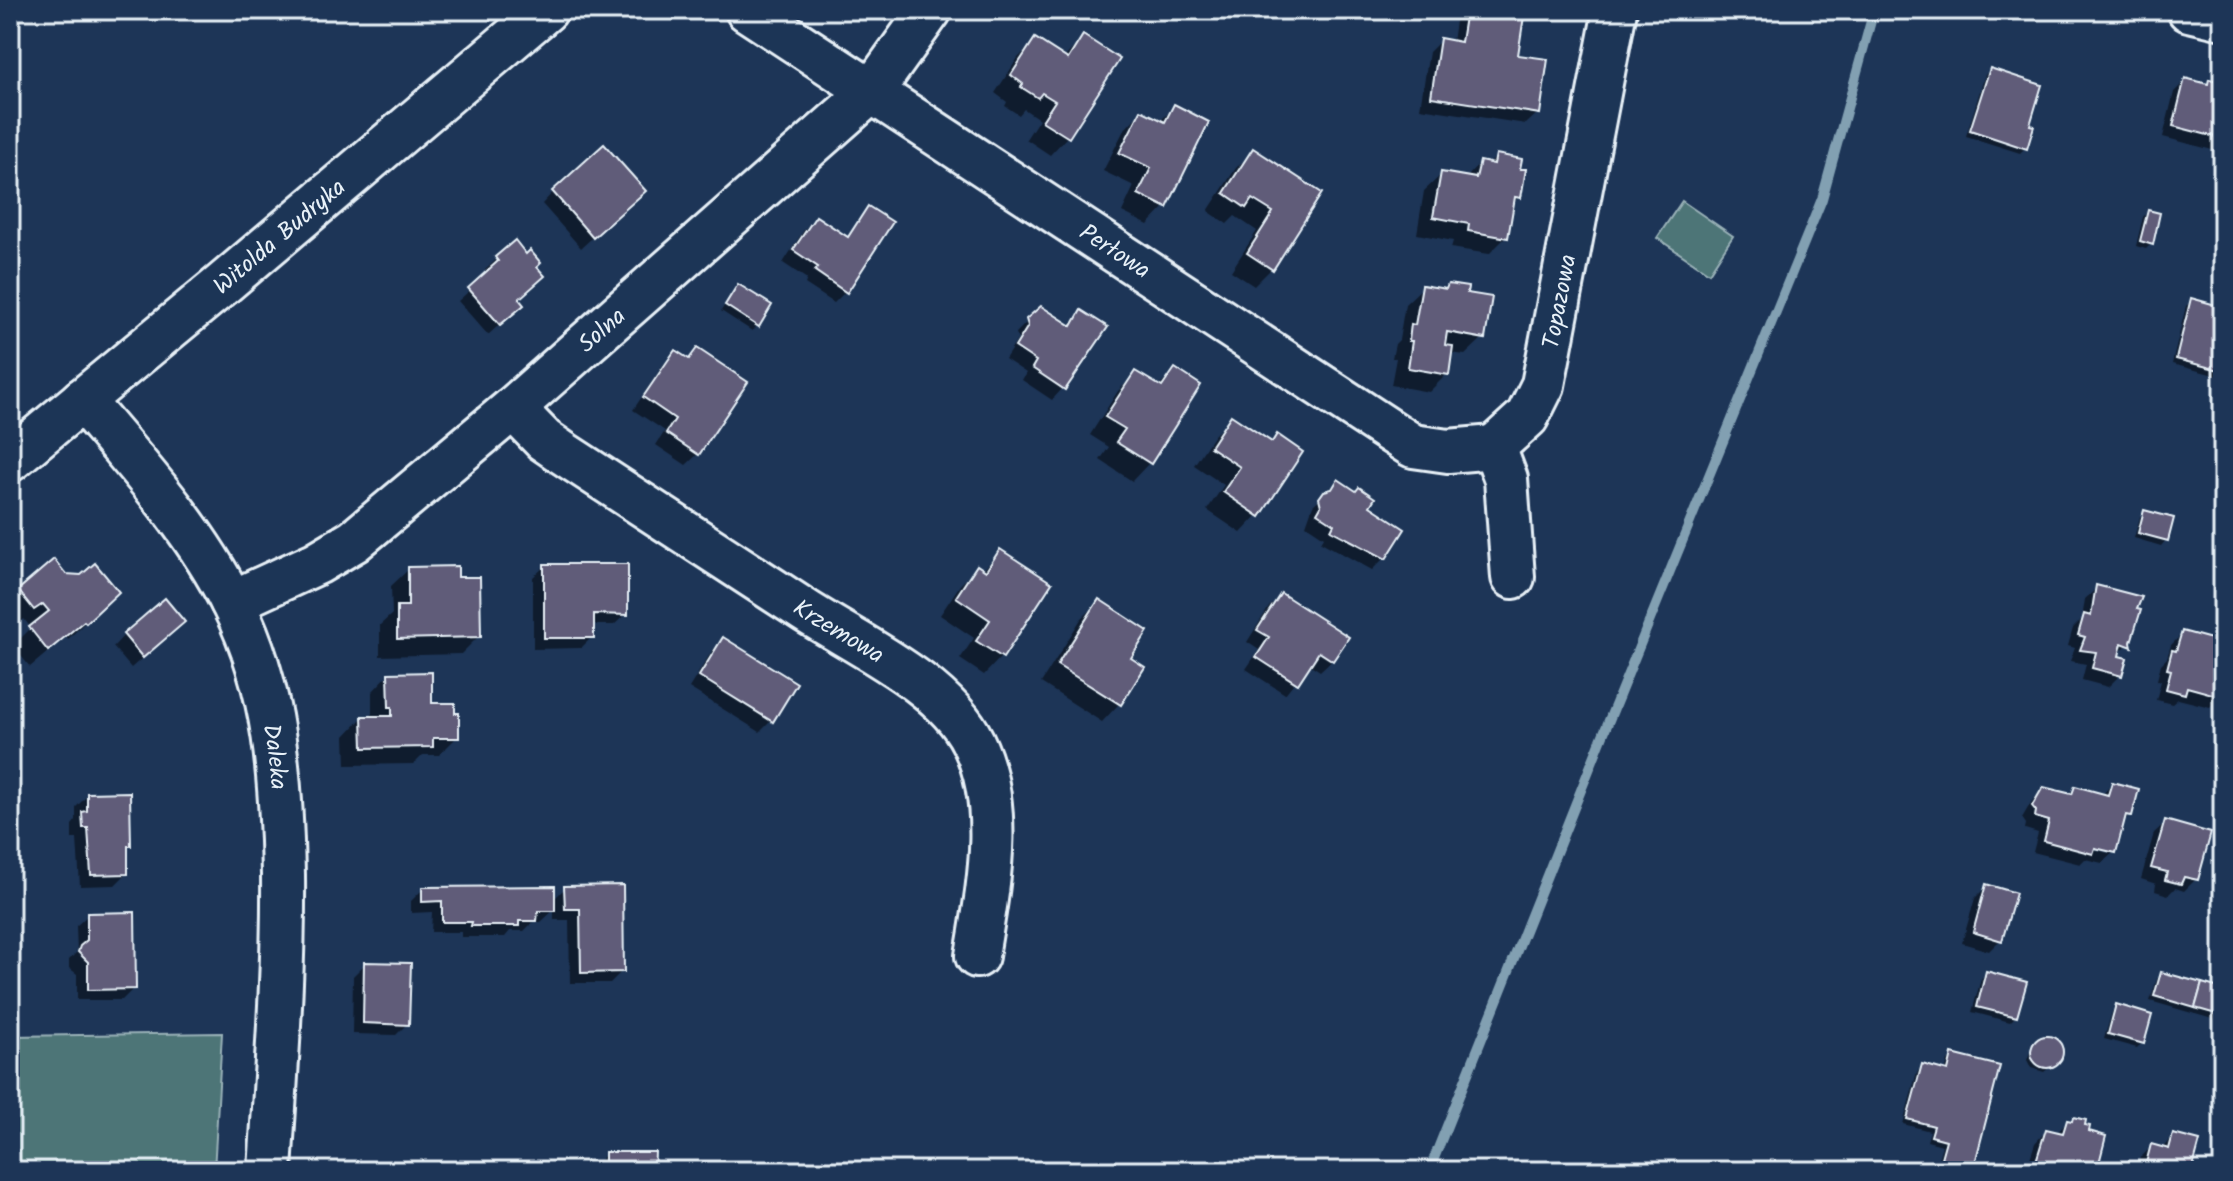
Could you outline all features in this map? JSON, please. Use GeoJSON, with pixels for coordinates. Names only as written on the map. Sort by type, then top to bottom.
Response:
{"type":"FeatureCollection","features":[{"type":"Feature","properties":{"kind":"street","name":"Witolda Budryka"},"geometry":{"type":"LineString","coordinates":[[10,460],[546,10]]}},
{"type":"Feature","properties":{"kind":"street","name":"Perłowa"},"geometry":{"type":"LineString","coordinates":[[747,10],[1413,446],[1448,451],[1494,447]]}},
{"type":"Feature","properties":{"kind":"street","name":"Solna"},"geometry":{"type":"LineString","coordinates":[[232,602],[317,563],[354,541],[513,408],[872,91],[930,10]]}},
{"type":"Feature","properties":{"kind":"street","name":"Topazowa"},"geometry":{"type":"LineString","coordinates":[[1494,447],[1527,417],[1543,385],[1615,10]]}},
{"type":"Feature","properties":{"kind":"street"},"geometry":{"type":"LineString","coordinates":[[2189,10],[2223,18]]}},
{"type":"Feature","properties":{"kind":"street","name":"Daleka"},"geometry":{"type":"LineString","coordinates":[[82,400],[187,528],[232,602],[254,651],[267,693],[282,805],[283,937],[270,1171]]}},
{"type":"Feature","properties":{"kind":"street","name":"Krzemowa"},"geometry":{"type":"LineString","coordinates":[[513,408],[544,440],[839,633],[908,674],[958,719],[973,740],[986,773],[991,825],[990,874],[977,956]]}},
{"type":"Feature","properties":{"kind":"street"},"geometry":{"type":"LineString","coordinates":[[1494,447],[1506,479],[1513,577]]}},
{"type":"Feature","properties":{"kind":"green space"},"geometry":{"type":"Polygon","coordinates":[[[1682,201],[1733,236],[1709,273],[1657,238],[1682,201]]]}},
{"type":"Feature","properties":{"kind":"green space"},"geometry":{"type":"Polygon","coordinates":[[[222,1033],[214,1171],[10,1171],[10,1036],[222,1033]]]}},
{"type":"Feature","properties":{"kind":"building"},"geometry":{"type":"Polygon","coordinates":[[[1466,10],[1524,16],[1518,55],[1548,59],[1540,114],[1431,97],[1440,38],[1461,42],[1466,10]]]}},
{"type":"Feature","properties":{"kind":"building"},"geometry":{"type":"Polygon","coordinates":[[[1083,35],[1120,59],[1069,138],[1042,121],[1055,101],[1042,93],[1038,98],[1021,87],[1023,84],[1011,75],[1035,38],[1068,59],[1083,35]]]}},
{"type":"Feature","properties":{"kind":"building"},"geometry":{"type":"Polygon","coordinates":[[[1990,68],[2042,85],[2030,125],[2034,126],[2027,149],[1970,130],[1990,68]]]}},
{"type":"Feature","properties":{"kind":"building"},"geometry":{"type":"Polygon","coordinates":[[[2185,78],[2208,84],[2209,79],[2223,82],[2223,139],[2173,126],[2185,78]]]}},
{"type":"Feature","properties":{"kind":"building"},"geometry":{"type":"Polygon","coordinates":[[[1174,104],[1209,122],[1167,208],[1138,194],[1151,168],[1119,153],[1141,110],[1165,122],[1174,104]]]}},
{"type":"Feature","properties":{"kind":"building"},"geometry":{"type":"Polygon","coordinates":[[[604,144],[646,191],[593,238],[552,191],[604,144]]]}},
{"type":"Feature","properties":{"kind":"building"},"geometry":{"type":"Polygon","coordinates":[[[1253,148],[1322,193],[1273,270],[1247,253],[1273,212],[1252,199],[1246,208],[1224,193],[1253,148]]]}},
{"type":"Feature","properties":{"kind":"building"},"geometry":{"type":"Polygon","coordinates":[[[1496,154],[1522,159],[1520,169],[1526,169],[1521,198],[1515,197],[1508,238],[1468,231],[1469,224],[1433,217],[1441,172],[1476,178],[1480,161],[1494,164],[1496,154]]]}},
{"type":"Feature","properties":{"kind":"building"},"geometry":{"type":"Polygon","coordinates":[[[868,206],[893,222],[847,293],[815,271],[818,267],[793,250],[816,216],[848,237],[868,206]]]}},
{"type":"Feature","properties":{"kind":"building"},"geometry":{"type":"Polygon","coordinates":[[[2148,210],[2160,213],[2153,245],[2140,241],[2148,210]]]}},
{"type":"Feature","properties":{"kind":"building"},"geometry":{"type":"Polygon","coordinates":[[[515,240],[526,254],[530,250],[541,263],[537,267],[545,276],[519,299],[524,305],[500,325],[468,288],[498,261],[495,257],[515,240]]]}},
{"type":"Feature","properties":{"kind":"building"},"geometry":{"type":"Polygon","coordinates":[[[738,284],[772,305],[759,327],[725,305],[738,284]]]}},
{"type":"Feature","properties":{"kind":"building"},"geometry":{"type":"Polygon","coordinates":[[[1448,284],[1468,287],[1467,293],[1492,297],[1485,339],[1447,332],[1445,345],[1453,346],[1449,375],[1408,368],[1411,324],[1415,325],[1422,285],[1446,289],[1448,284]]]}},
{"type":"Feature","properties":{"kind":"building"},"geometry":{"type":"Polygon","coordinates":[[[2191,298],[2223,307],[2223,371],[2176,359],[2191,298]]]}},
{"type":"Feature","properties":{"kind":"building"},"geometry":{"type":"Polygon","coordinates":[[[1041,306],[1072,326],[1081,310],[1108,327],[1065,390],[1032,368],[1036,361],[1015,347],[1028,326],[1026,319],[1041,306]]]}},
{"type":"Feature","properties":{"kind":"building"},"geometry":{"type":"Polygon","coordinates":[[[697,348],[748,382],[699,455],[666,433],[675,419],[643,397],[675,350],[689,359],[697,348]]]}},
{"type":"Feature","properties":{"kind":"building"},"geometry":{"type":"Polygon","coordinates":[[[1175,368],[1201,385],[1151,464],[1116,442],[1125,429],[1105,417],[1135,371],[1162,387],[1175,368]]]}},
{"type":"Feature","properties":{"kind":"building"},"geometry":{"type":"Polygon","coordinates":[[[1231,415],[1272,442],[1277,434],[1303,452],[1260,517],[1223,492],[1240,467],[1210,447],[1231,415]]]}},
{"type":"Feature","properties":{"kind":"building"},"geometry":{"type":"Polygon","coordinates":[[[1338,479],[1356,491],[1359,487],[1375,498],[1370,506],[1405,529],[1386,559],[1331,530],[1334,524],[1317,513],[1321,506],[1319,498],[1324,491],[1332,489],[1338,479]]]}},
{"type":"Feature","properties":{"kind":"building"},"geometry":{"type":"Polygon","coordinates":[[[2144,510],[2174,518],[2168,541],[2138,533],[2144,510]]]}},
{"type":"Feature","properties":{"kind":"building"},"geometry":{"type":"Polygon","coordinates":[[[1000,549],[1052,583],[1003,658],[976,641],[990,620],[956,597],[977,565],[986,571],[1000,549]]]}},
{"type":"Feature","properties":{"kind":"building"},"geometry":{"type":"Polygon","coordinates":[[[54,559],[66,574],[81,575],[95,563],[119,592],[86,623],[84,621],[48,651],[29,627],[49,611],[43,604],[34,610],[18,590],[54,559]]]}},
{"type":"Feature","properties":{"kind":"building"},"geometry":{"type":"Polygon","coordinates":[[[544,564],[628,564],[628,615],[594,614],[594,638],[544,638],[544,564]]]}},
{"type":"Feature","properties":{"kind":"building"},"geometry":{"type":"Polygon","coordinates":[[[458,566],[458,577],[480,577],[481,637],[397,639],[397,606],[408,606],[408,567],[458,566]]]}},
{"type":"Feature","properties":{"kind":"building"},"geometry":{"type":"Polygon","coordinates":[[[2096,585],[2142,597],[2137,609],[2141,610],[2132,647],[2122,643],[2119,656],[2127,658],[2122,676],[2092,668],[2096,652],[2080,650],[2085,637],[2078,635],[2084,614],[2091,616],[2096,585]]]}},
{"type":"Feature","properties":{"kind":"building"},"geometry":{"type":"Polygon","coordinates":[[[1281,593],[1349,637],[1333,661],[1319,652],[1298,684],[1256,657],[1269,637],[1257,630],[1281,593]]]}},
{"type":"Feature","properties":{"kind":"building"},"geometry":{"type":"Polygon","coordinates":[[[165,598],[185,622],[143,658],[123,634],[165,598]]]}},
{"type":"Feature","properties":{"kind":"building"},"geometry":{"type":"Polygon","coordinates":[[[1099,599],[1148,631],[1131,658],[1145,667],[1121,705],[1057,665],[1099,599]]]}},
{"type":"Feature","properties":{"kind":"building"},"geometry":{"type":"Polygon","coordinates":[[[2182,631],[2215,640],[2214,644],[2223,646],[2223,697],[2187,687],[2185,694],[2166,689],[2172,650],[2176,651],[2182,631]]]}},
{"type":"Feature","properties":{"kind":"building"},"geometry":{"type":"Polygon","coordinates":[[[723,637],[797,683],[773,722],[699,676],[723,637]]]}},
{"type":"Feature","properties":{"kind":"building"},"geometry":{"type":"Polygon","coordinates":[[[432,672],[432,703],[455,703],[455,713],[459,713],[459,738],[433,738],[433,747],[363,748],[362,716],[392,716],[388,673],[432,672]]]}},
{"type":"Feature","properties":{"kind":"building"},"geometry":{"type":"Polygon","coordinates":[[[2112,782],[2139,789],[2132,816],[2126,815],[2116,853],[2095,848],[2093,854],[2044,841],[2049,821],[2035,817],[2036,811],[2032,806],[2043,787],[2072,794],[2075,786],[2108,795],[2112,782]]]}},
{"type":"Feature","properties":{"kind":"building"},"geometry":{"type":"Polygon","coordinates":[[[130,792],[128,874],[91,875],[88,828],[83,828],[82,812],[87,811],[87,793],[130,792]]]}},
{"type":"Feature","properties":{"kind":"building"},"geometry":{"type":"Polygon","coordinates":[[[2165,820],[2211,833],[2198,880],[2184,877],[2181,884],[2165,880],[2167,872],[2151,868],[2165,820]]]}},
{"type":"Feature","properties":{"kind":"building"},"geometry":{"type":"Polygon","coordinates":[[[1986,884],[2016,893],[2002,941],[1973,932],[1986,884]]]}},
{"type":"Feature","properties":{"kind":"building"},"geometry":{"type":"Polygon","coordinates":[[[623,885],[624,972],[581,973],[580,909],[565,909],[564,886],[623,885]]]}},
{"type":"Feature","properties":{"kind":"building"},"geometry":{"type":"Polygon","coordinates":[[[555,886],[555,911],[538,911],[537,921],[519,921],[519,926],[471,926],[472,922],[442,922],[442,901],[422,902],[422,887],[555,886]]]}},
{"type":"Feature","properties":{"kind":"building"},"geometry":{"type":"Polygon","coordinates":[[[135,912],[136,989],[88,990],[88,962],[78,952],[87,940],[87,913],[135,912]]]}},
{"type":"Feature","properties":{"kind":"building"},"geometry":{"type":"Polygon","coordinates":[[[364,962],[411,963],[409,1025],[363,1023],[364,962]]]}},
{"type":"Feature","properties":{"kind":"building"},"geometry":{"type":"Polygon","coordinates":[[[1986,971],[2027,982],[2017,1017],[1977,1007],[1986,971]]]}},
{"type":"Feature","properties":{"kind":"building"},"geometry":{"type":"Polygon","coordinates":[[[2161,972],[2202,983],[2195,1008],[2154,996],[2161,972]]]}},
{"type":"Feature","properties":{"kind":"building"},"geometry":{"type":"Polygon","coordinates":[[[2202,983],[2223,989],[2223,1016],[2195,1008],[2202,983]]]}},
{"type":"Feature","properties":{"kind":"building"},"geometry":{"type":"Polygon","coordinates":[[[2116,1004],[2152,1015],[2144,1044],[2108,1034],[2116,1004]]]}},
{"type":"Feature","properties":{"kind":"building"},"geometry":{"type":"Polygon","coordinates":[[[2047,1036],[2058,1041],[2063,1052],[2058,1063],[2047,1068],[2036,1063],[2031,1052],[2036,1041],[2047,1036]]]}},
{"type":"Feature","properties":{"kind":"building"},"geometry":{"type":"Polygon","coordinates":[[[1952,1054],[2000,1066],[1974,1167],[1941,1158],[1946,1140],[1931,1136],[1934,1126],[1907,1119],[1922,1064],[1948,1071],[1952,1054]]]}},
{"type":"Feature","properties":{"kind":"building"},"geometry":{"type":"Polygon","coordinates":[[[2073,1117],[2086,1120],[2089,1131],[2106,1136],[2097,1171],[2033,1171],[2046,1129],[2063,1133],[2067,1120],[2072,1121],[2073,1117]]]}},
{"type":"Feature","properties":{"kind":"building"},"geometry":{"type":"Polygon","coordinates":[[[2173,1134],[2200,1141],[2192,1171],[2144,1171],[2151,1144],[2169,1149],[2173,1134]]]}},
{"type":"Feature","properties":{"kind":"building"},"geometry":{"type":"Polygon","coordinates":[[[605,1152],[655,1152],[654,1171],[605,1171],[605,1152]]]}},
{"type":"Feature","properties":{"kind":"waterway"},"geometry":{"type":"LineString","coordinates":[[1429,1171],[1822,199],[1874,10]]}}]}
